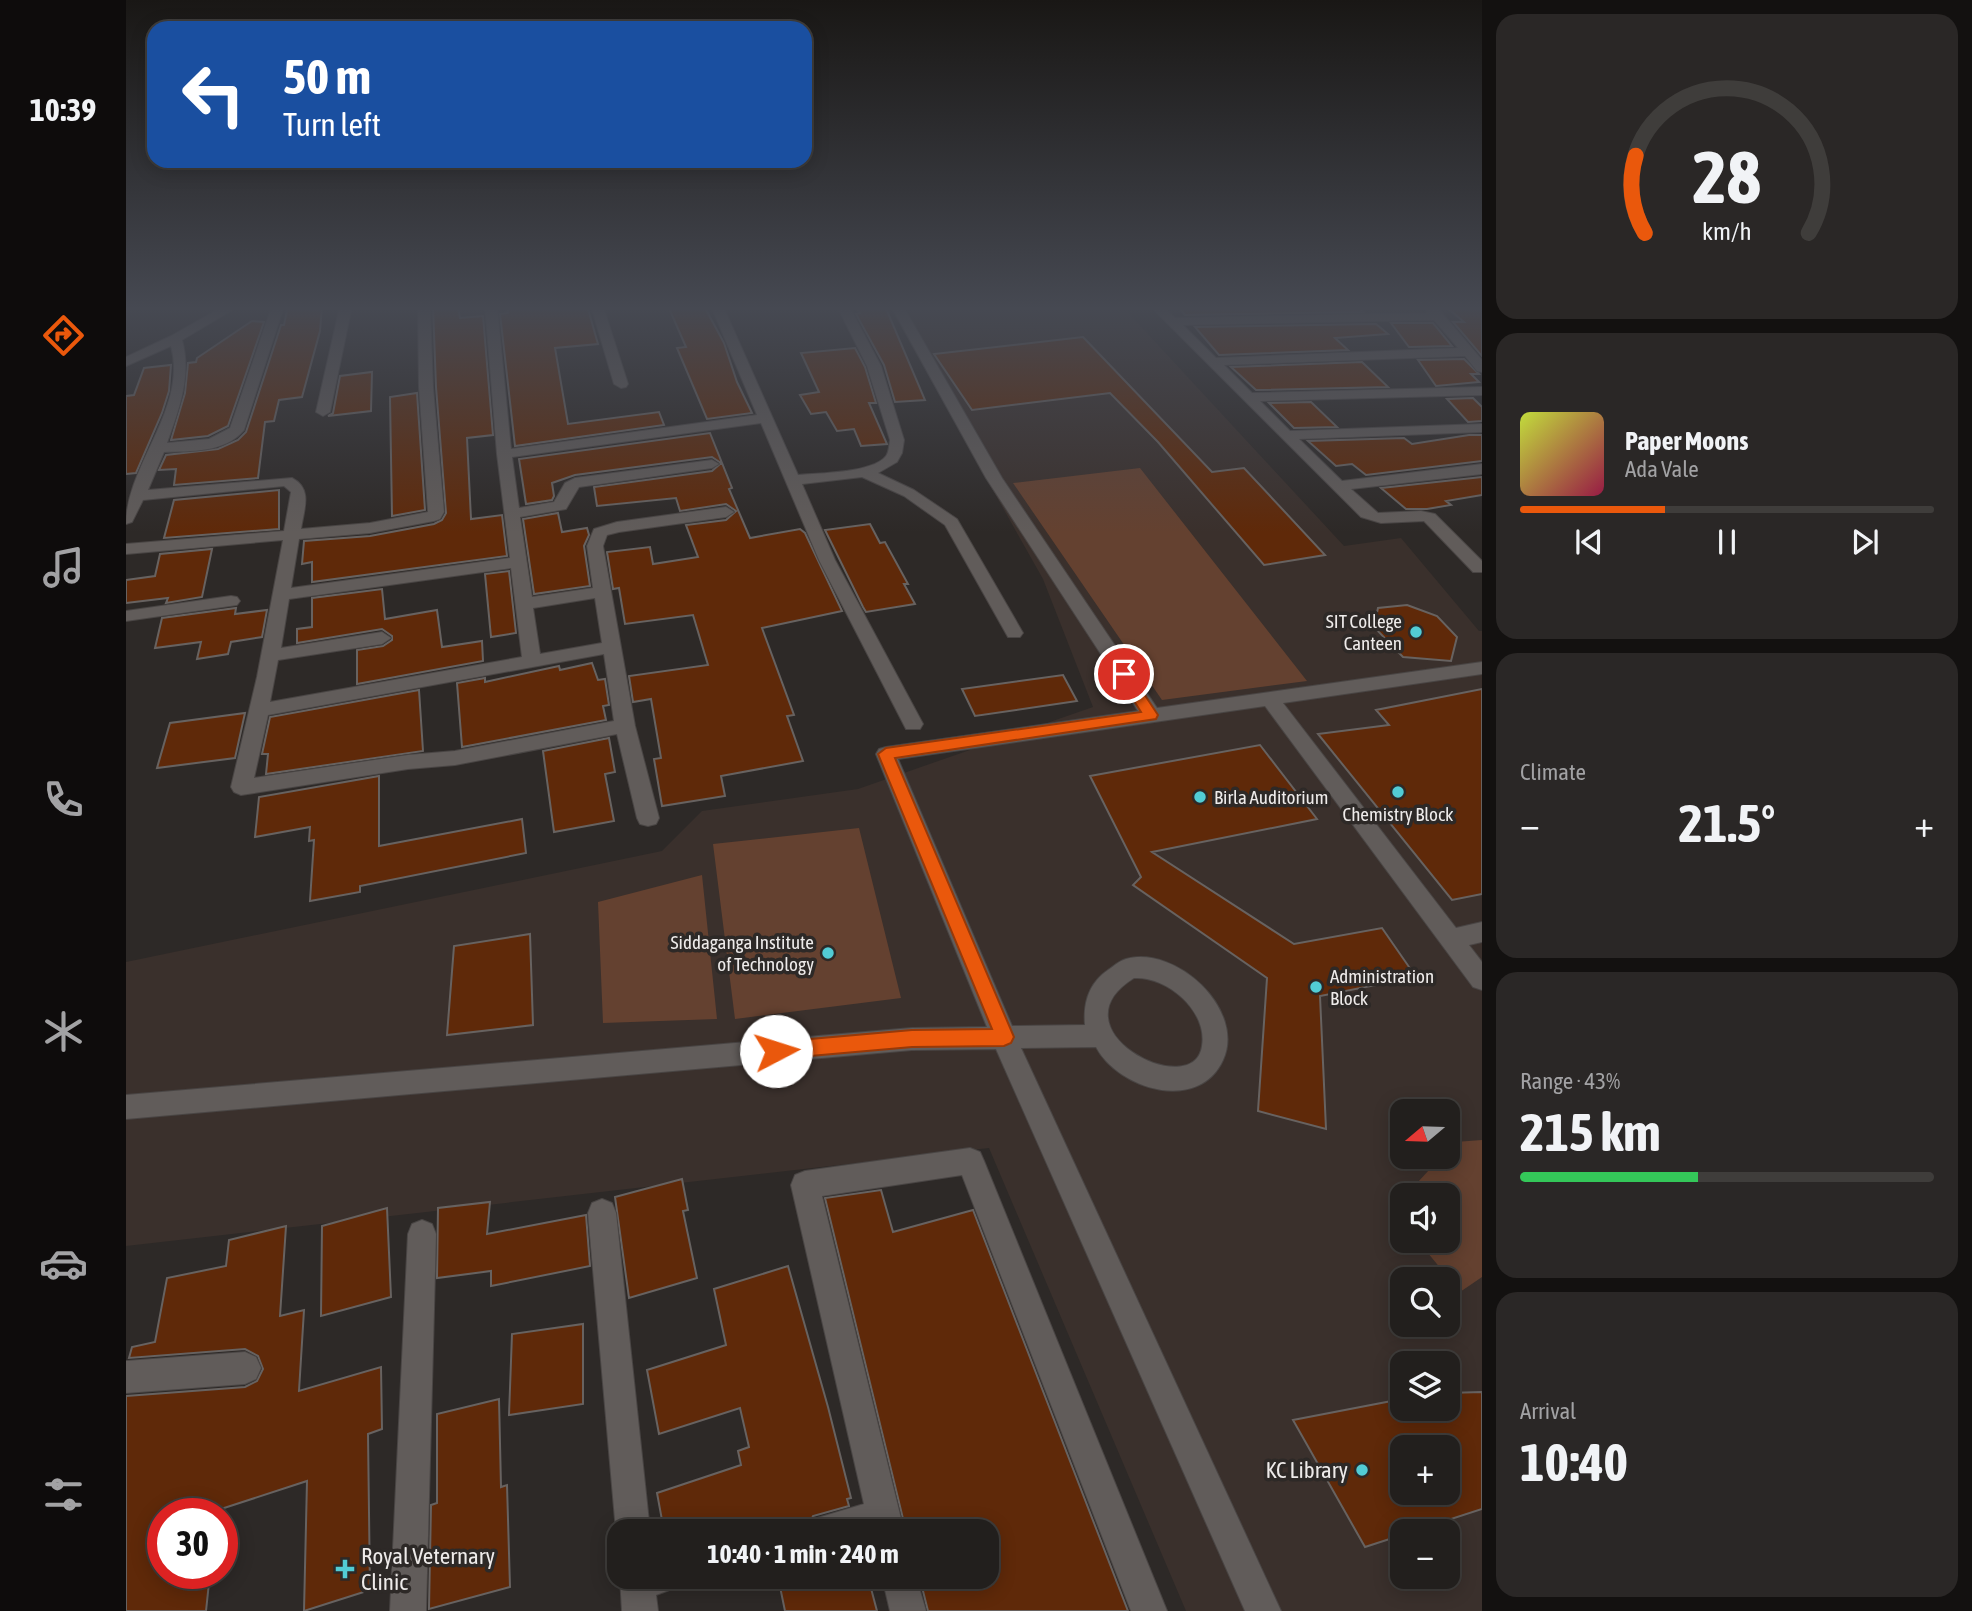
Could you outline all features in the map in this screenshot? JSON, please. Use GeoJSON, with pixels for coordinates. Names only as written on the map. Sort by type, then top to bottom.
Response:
{"type":"FeatureCollection","features":[{"type":"Feature","properties":{"kind":"street"},"geometry":{"type":"LineString","coordinates":[[126,519],[139,496],[178,381]]}},
{"type":"Feature","properties":{"kind":"street"},"geometry":{"type":"LineString","coordinates":[[157,448],[215,442],[232,437],[237,430],[253,381]]}},
{"type":"Feature","properties":{"kind":"street"},"geometry":{"type":"LineString","coordinates":[[323,412],[330,381]]}},
{"type":"Feature","properties":{"kind":"street"},"geometry":{"type":"LineString","coordinates":[[126,549],[370,528],[430,518],[436,512],[426,381]]}},
{"type":"Feature","properties":{"kind":"street"},"geometry":{"type":"LineString","coordinates":[[498,381],[532,663]]}},
{"type":"Feature","properties":{"kind":"street"},"geometry":{"type":"LineString","coordinates":[[749,381],[827,561],[913,724]]}},
{"type":"Feature","properties":{"kind":"street"},"geometry":{"type":"LineString","coordinates":[[792,480],[862,471],[886,464],[896,453],[897,440],[879,381]]}},
{"type":"Feature","properties":{"kind":"street"},"geometry":{"type":"LineString","coordinates":[[940,381],[995,478],[1151,715]]}},
{"type":"Feature","properties":{"kind":"street"},"geometry":{"type":"LineString","coordinates":[[1231,381],[1373,517],[1429,517],[1479,568]]}},
{"type":"Feature","properties":{"kind":"street"},"geometry":{"type":"LineString","coordinates":[[1247,397],[1482,391]]}},
{"type":"Feature","properties":{"kind":"street"},"geometry":{"type":"LineString","coordinates":[[505,454],[765,418]]}},
{"type":"Feature","properties":{"kind":"street"},"geometry":{"type":"LineString","coordinates":[[1286,435],[1482,428]]}},
{"type":"Feature","properties":{"kind":"street"},"geometry":{"type":"LineString","coordinates":[[512,514],[560,506],[570,486],[575,483],[712,464]]}},
{"type":"Feature","properties":{"kind":"street"},"geometry":{"type":"LineString","coordinates":[[1338,486],[1482,469]]}},
{"type":"Feature","properties":{"kind":"street"},"geometry":{"type":"LineString","coordinates":[[862,471],[909,493],[951,522],[1014,633]]}},
{"type":"Feature","properties":{"kind":"street"},"geometry":{"type":"LineString","coordinates":[[139,496],[287,481],[296,486],[299,492],[284,594],[241,787],[408,762],[455,758],[625,726]]}},
{"type":"Feature","properties":{"kind":"street"},"geometry":{"type":"LineString","coordinates":[[648,818],[625,726],[595,545],[600,532],[617,527],[726,512]]}},
{"type":"Feature","properties":{"kind":"street"},"geometry":{"type":"LineString","coordinates":[[284,594],[519,562]]}},
{"type":"Feature","properties":{"kind":"street"},"geometry":{"type":"LineString","coordinates":[[524,604],[603,592]]}},
{"type":"Feature","properties":{"kind":"street"},"geometry":{"type":"LineString","coordinates":[[126,616],[231,601]]}},
{"type":"Feature","properties":{"kind":"street"},"geometry":{"type":"LineString","coordinates":[[271,655],[383,638]]}},
{"type":"Feature","properties":{"kind":"street"},"geometry":{"type":"LineString","coordinates":[[260,710],[613,647]]}},
{"type":"Feature","properties":{"kind":"street"},"geometry":{"type":"LineString","coordinates":[[1263,1611],[1004,1037],[886,754],[1482,668]]}},
{"type":"Feature","properties":{"kind":"street"},"geometry":{"type":"LineString","coordinates":[[1269,698],[1482,980]]}},
{"type":"Feature","properties":{"kind":"street"},"geometry":{"type":"LineString","coordinates":[[1451,939],[1482,932]]}},
{"type":"Feature","properties":{"kind":"street"},"geometry":{"type":"LineString","coordinates":[[1129,968],[1151,968],[1189,988],[1213,1019],[1216,1047],[1206,1068],[1186,1079],[1166,1081],[1140,1071],[1115,1055],[1100,1036],[1096,1011],[1100,991],[1114,975],[1129,968]]}},
{"type":"Feature","properties":{"kind":"street"},"geometry":{"type":"LineString","coordinates":[[126,1107],[912,1039],[1100,1036]]}},
{"type":"Feature","properties":{"kind":"street"},"geometry":{"type":"LineString","coordinates":[[884,1519],[805,1185],[970,1161],[1149,1611]]}},
{"type":"Feature","properties":{"kind":"street"},"geometry":{"type":"LineString","coordinates":[[603,1213],[632,1519]]}},
{"type":"Feature","properties":{"kind":"street"},"geometry":{"type":"LineString","coordinates":[[408,1611],[422,1234]]}},
{"type":"Feature","properties":{"kind":"street"},"geometry":{"type":"LineString","coordinates":[[126,1377],[245,1368]]}},
{"type":"Feature","properties":{"kind":"street"},"geometry":{"type":"LineString","coordinates":[[902,1589],[908,1611]]}},
{"type":"Feature","properties":{"kind":"shaded area","name":"Siddaganga Institute of Technology"},"geometry":{"type":"Polygon","coordinates":[[[931,381],[1192,381],[1344,546],[1401,538],[1479,631],[1482,631],[1482,1611],[1186,1611],[989,1148],[126,1246],[126,962],[662,851],[702,811],[858,789],[1093,707],[1043,579],[931,381]]]}},
{"type":"Feature","properties":{"kind":"shaded area"},"geometry":{"type":"Polygon","coordinates":[[[1140,468],[1307,681],[1162,700],[1013,483],[1140,468]]]}},
{"type":"Feature","properties":{"kind":"shaded area"},"geometry":{"type":"Polygon","coordinates":[[[859,828],[901,998],[735,1019],[713,844],[859,828]]]}},
{"type":"Feature","properties":{"kind":"shaded area"},"geometry":{"type":"Polygon","coordinates":[[[702,875],[717,1019],[603,1023],[598,902],[702,875]]]}},
{"type":"Feature","properties":{"kind":"shaded area"},"geometry":{"type":"Polygon","coordinates":[[[1482,1140],[1482,1277],[1460,1292],[1460,1267],[1439,1267],[1428,1253],[1460,1253],[1460,1183],[1417,1183],[1430,1169],[1460,1169],[1460,1142],[1482,1140]]]}},
{"type":"Feature","properties":{"kind":"building"},"geometry":{"type":"Polygon","coordinates":[[[139,381],[170,381],[162,413],[136,473],[126,474],[126,396],[134,395],[139,381]]]}},
{"type":"Feature","properties":{"kind":"building"},"geometry":{"type":"Polygon","coordinates":[[[186,381],[244,381],[228,426],[208,436],[171,440],[186,381]]]}},
{"type":"Feature","properties":{"kind":"building"},"geometry":{"type":"Polygon","coordinates":[[[263,381],[306,381],[302,397],[279,400],[274,421],[265,422],[258,478],[174,485],[176,469],[159,470],[166,455],[218,449],[238,440],[246,432],[263,381]]]}},
{"type":"Feature","properties":{"kind":"building"},"geometry":{"type":"Polygon","coordinates":[[[339,381],[372,381],[371,411],[328,416],[333,413],[339,381]]]}},
{"type":"Feature","properties":{"kind":"building"},"geometry":{"type":"Polygon","coordinates":[[[436,381],[488,381],[493,435],[467,438],[471,519],[502,515],[507,556],[312,582],[312,562],[302,564],[304,541],[370,536],[434,524],[442,520],[446,513],[436,381]]]}},
{"type":"Feature","properties":{"kind":"building"},"geometry":{"type":"Polygon","coordinates":[[[508,381],[561,381],[568,424],[659,412],[664,425],[515,446],[508,381]]]}},
{"type":"Feature","properties":{"kind":"building"},"geometry":{"type":"Polygon","coordinates":[[[691,381],[737,381],[752,413],[707,419],[691,381]]]}},
{"type":"Feature","properties":{"kind":"building"},"geometry":{"type":"Polygon","coordinates":[[[814,381],[869,381],[876,403],[869,403],[887,444],[861,446],[854,429],[837,431],[826,412],[811,414],[800,395],[819,392],[814,381]]]}},
{"type":"Feature","properties":{"kind":"building"},"geometry":{"type":"Polygon","coordinates":[[[889,381],[917,381],[925,400],[895,402],[889,381]]]}},
{"type":"Feature","properties":{"kind":"building"},"geometry":{"type":"Polygon","coordinates":[[[952,381],[1125,381],[1212,472],[1244,468],[1325,555],[1264,565],[1158,442],[1110,393],[972,410],[952,381]]]}},
{"type":"Feature","properties":{"kind":"building"},"geometry":{"type":"Polygon","coordinates":[[[1246,381],[1382,381],[1388,387],[1256,390],[1246,381]]]}},
{"type":"Feature","properties":{"kind":"building"},"geometry":{"type":"Polygon","coordinates":[[[1433,381],[1479,382],[1436,386],[1433,381]]]}},
{"type":"Feature","properties":{"kind":"building"},"geometry":{"type":"Polygon","coordinates":[[[417,393],[425,510],[392,516],[390,397],[417,393]]]}},
{"type":"Feature","properties":{"kind":"building"},"geometry":{"type":"Polygon","coordinates":[[[1473,398],[1482,407],[1482,421],[1468,422],[1447,399],[1473,398]]]}},
{"type":"Feature","properties":{"kind":"building"},"geometry":{"type":"Polygon","coordinates":[[[1311,402],[1337,427],[1294,428],[1269,403],[1311,402]]]}},
{"type":"Feature","properties":{"kind":"building"},"geometry":{"type":"Polygon","coordinates":[[[710,433],[732,488],[729,489],[750,538],[800,529],[805,533],[842,611],[762,628],[794,715],[787,716],[803,761],[721,776],[725,796],[662,806],[654,759],[661,758],[651,699],[633,702],[629,676],[708,665],[693,615],[625,624],[619,588],[613,589],[607,552],[650,547],[653,564],[698,557],[686,525],[726,520],[736,511],[726,504],[680,511],[676,498],[597,506],[594,487],[712,471],[721,463],[712,457],[575,475],[552,483],[552,500],[526,504],[519,459],[710,433]]]}},
{"type":"Feature","properties":{"kind":"building"},"geometry":{"type":"Polygon","coordinates":[[[1482,435],[1482,461],[1366,475],[1352,464],[1336,466],[1308,441],[1404,438],[1412,444],[1482,435]]]}},
{"type":"Feature","properties":{"kind":"building"},"geometry":{"type":"Polygon","coordinates":[[[1482,477],[1482,495],[1446,501],[1451,505],[1427,509],[1406,509],[1381,488],[1482,477]]]}},
{"type":"Feature","properties":{"kind":"building"},"geometry":{"type":"Polygon","coordinates":[[[279,490],[279,529],[164,538],[174,500],[279,490]]]}},
{"type":"Feature","properties":{"kind":"building"},"geometry":{"type":"Polygon","coordinates":[[[558,513],[562,532],[587,528],[589,535],[584,546],[590,586],[534,594],[523,519],[558,513]]]}},
{"type":"Feature","properties":{"kind":"building"},"geometry":{"type":"Polygon","coordinates":[[[870,524],[880,543],[885,542],[908,584],[904,584],[915,604],[866,612],[863,607],[825,530],[870,524]]]}},
{"type":"Feature","properties":{"kind":"building"},"geometry":{"type":"Polygon","coordinates":[[[212,549],[202,597],[166,603],[168,598],[126,603],[126,580],[155,576],[160,554],[212,549]]]}},
{"type":"Feature","properties":{"kind":"building"},"geometry":{"type":"Polygon","coordinates":[[[509,571],[516,633],[491,637],[485,574],[509,571]]]}},
{"type":"Feature","properties":{"kind":"building"},"geometry":{"type":"Polygon","coordinates":[[[382,589],[385,619],[437,610],[442,647],[482,641],[483,661],[357,684],[357,650],[383,646],[392,640],[392,636],[382,629],[297,643],[297,629],[312,627],[312,598],[382,589]]]}},
{"type":"Feature","properties":{"kind":"building","name":"SIT College Canteen"},"geometry":{"type":"Polygon","coordinates":[[[1407,605],[1437,616],[1457,637],[1451,661],[1403,657],[1374,627],[1378,608],[1407,605]]]}},
{"type":"Feature","properties":{"kind":"building"},"geometry":{"type":"Polygon","coordinates":[[[236,608],[235,614],[267,610],[262,637],[231,642],[228,654],[197,659],[201,642],[155,648],[162,618],[236,608]]]}},
{"type":"Feature","properties":{"kind":"building"},"geometry":{"type":"Polygon","coordinates":[[[592,663],[598,680],[605,679],[609,705],[603,706],[606,720],[462,747],[457,683],[485,678],[485,682],[559,666],[560,670],[592,663]]]}},
{"type":"Feature","properties":{"kind":"building"},"geometry":{"type":"Polygon","coordinates":[[[1063,675],[1077,701],[975,716],[962,689],[1063,675]]]}},
{"type":"Feature","properties":{"kind":"building"},"geometry":{"type":"Polygon","coordinates":[[[1482,689],[1482,894],[1452,900],[1318,734],[1389,725],[1376,710],[1482,689]]]}},
{"type":"Feature","properties":{"kind":"building"},"geometry":{"type":"Polygon","coordinates":[[[419,690],[423,751],[266,774],[268,754],[262,754],[270,717],[419,690]]]}},
{"type":"Feature","properties":{"kind":"building"},"geometry":{"type":"Polygon","coordinates":[[[245,713],[235,758],[157,768],[170,723],[245,713]]]}},
{"type":"Feature","properties":{"kind":"building"},"geometry":{"type":"Polygon","coordinates":[[[609,738],[615,772],[605,774],[614,821],[554,832],[543,751],[609,738]]]}},
{"type":"Feature","properties":{"kind":"building"},"geometry":{"type":"Polygon","coordinates":[[[1260,745],[1317,819],[1152,852],[1294,944],[1382,928],[1416,977],[1320,996],[1326,1129],[1258,1111],[1267,978],[1133,885],[1141,877],[1090,776],[1260,745]]]}},
{"type":"Feature","properties":{"kind":"building"},"geometry":{"type":"Polygon","coordinates":[[[379,776],[379,846],[522,819],[526,853],[360,886],[360,892],[310,901],[314,840],[309,841],[310,827],[255,837],[259,797],[379,776]]]}},
{"type":"Feature","properties":{"kind":"building"},"geometry":{"type":"Polygon","coordinates":[[[530,934],[533,1025],[447,1035],[454,946],[530,934]]]}},
{"type":"Feature","properties":{"kind":"building"},"geometry":{"type":"Polygon","coordinates":[[[682,1179],[688,1210],[683,1211],[697,1278],[629,1298],[615,1197],[682,1179]]]}},
{"type":"Feature","properties":{"kind":"building"},"geometry":{"type":"Polygon","coordinates":[[[881,1190],[893,1232],[973,1210],[1128,1611],[928,1611],[922,1589],[999,1589],[999,1519],[903,1519],[825,1198],[881,1190]]]}},
{"type":"Feature","properties":{"kind":"building"},"geometry":{"type":"Polygon","coordinates":[[[490,1202],[487,1234],[586,1215],[590,1266],[491,1286],[491,1271],[437,1278],[438,1208],[490,1202]]]}},
{"type":"Feature","properties":{"kind":"building"},"geometry":{"type":"Polygon","coordinates":[[[387,1208],[391,1297],[321,1316],[322,1226],[387,1208]]]}},
{"type":"Feature","properties":{"kind":"building"},"geometry":{"type":"Polygon","coordinates":[[[286,1226],[280,1316],[304,1310],[299,1391],[381,1367],[382,1429],[368,1434],[370,1590],[304,1611],[307,1481],[238,1503],[238,1498],[147,1498],[147,1589],[208,1589],[206,1611],[126,1611],[126,1396],[245,1387],[257,1381],[263,1369],[258,1356],[245,1349],[129,1358],[132,1347],[155,1342],[167,1278],[226,1266],[229,1240],[286,1226]]]}},
{"type":"Feature","properties":{"kind":"building"},"geometry":{"type":"Polygon","coordinates":[[[788,1266],[828,1407],[851,1498],[847,1499],[849,1506],[813,1516],[812,1519],[662,1519],[657,1493],[741,1465],[738,1451],[749,1447],[740,1408],[659,1434],[647,1370],[726,1345],[714,1289],[788,1266]]]}},
{"type":"Feature","properties":{"kind":"building"},"geometry":{"type":"Polygon","coordinates":[[[583,1324],[583,1404],[509,1415],[512,1334],[583,1324]]]}},
{"type":"Feature","properties":{"kind":"building","name":"KC Library"},"geometry":{"type":"Polygon","coordinates":[[[1482,1392],[1482,1509],[1451,1519],[1390,1519],[1390,1539],[1365,1547],[1293,1420],[1390,1401],[1390,1421],[1460,1421],[1460,1393],[1482,1392]]]}},
{"type":"Feature","properties":{"kind":"building"},"geometry":{"type":"Polygon","coordinates":[[[499,1399],[501,1487],[507,1485],[510,1587],[429,1609],[431,1505],[437,1503],[437,1414],[499,1399]]]}},
{"type":"Feature","properties":{"kind":"building"},"geometry":{"type":"Polygon","coordinates":[[[780,1589],[871,1589],[877,1611],[785,1611],[780,1589]]]}},
{"type":"Feature","properties":{"kind":"place","name":"SIT College Canteen"},"geometry":{"type":"Point","coordinates":[1416,632]}},
{"type":"Feature","properties":{"kind":"place","name":"Chemistry Block"},"geometry":{"type":"Point","coordinates":[1398,792]}},
{"type":"Feature","properties":{"kind":"place","name":"Birla Auditorium"},"geometry":{"type":"Point","coordinates":[1200,797]}},
{"type":"Feature","properties":{"kind":"place","name":"Siddaganga Institute of Technology"},"geometry":{"type":"Point","coordinates":[828,953]}},
{"type":"Feature","properties":{"kind":"place","name":"Administration Block"},"geometry":{"type":"Point","coordinates":[1316,987]}},
{"type":"Feature","properties":{"kind":"place","name":"KC Library"},"geometry":{"type":"Point","coordinates":[1362,1470]}},
{"type":"Feature","properties":{"kind":"place","name":"Royal Veternary Clinic"},"geometry":{"type":"Point","coordinates":[345,1569]}},
{"type":"Feature","properties":{"kind":"route"},"geometry":{"type":"LineString","coordinates":[[776,1051],[912,1039],[1004,1037],[886,754],[1151,715],[1124,674]]}}]}
